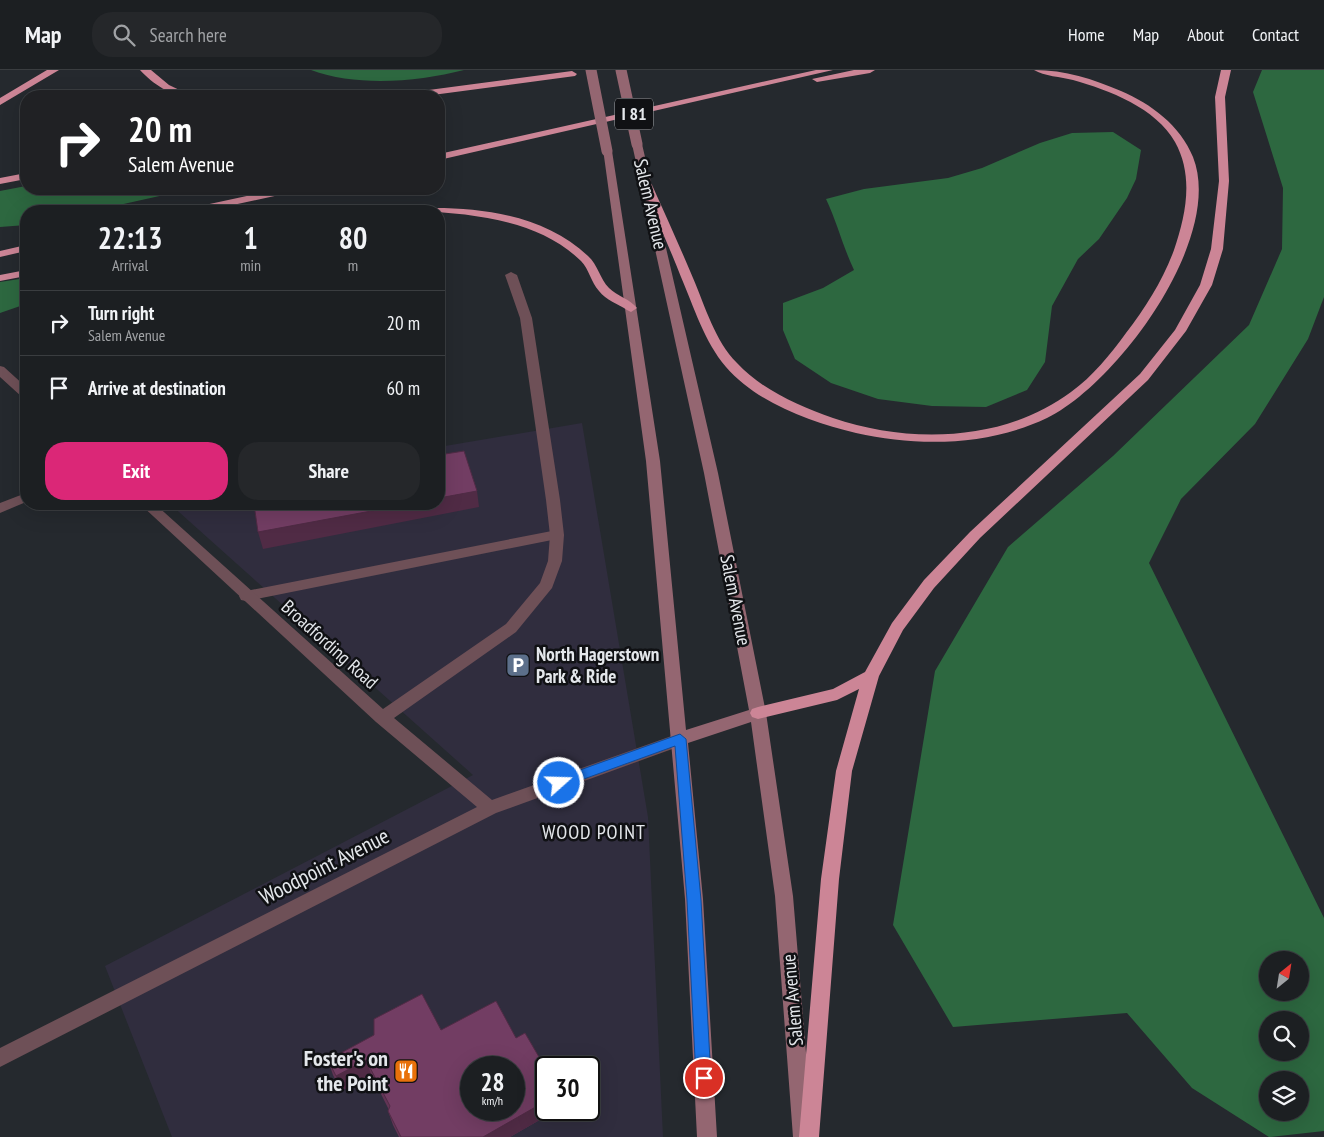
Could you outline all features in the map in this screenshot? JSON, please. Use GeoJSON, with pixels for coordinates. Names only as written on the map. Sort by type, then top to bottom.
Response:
{"type":"FeatureCollection","features":[{"type":"Feature","properties":{"kind":"highway"},"geometry":{"type":"LineString","coordinates":[[20,90],[54,70]]}},
{"type":"Feature","properties":{"kind":"highway"},"geometry":{"type":"LineString","coordinates":[[145,70],[166,87],[173,90]]}},
{"type":"Feature","properties":{"kind":"highway"},"geometry":{"type":"LineString","coordinates":[[445,98],[591,70]]}},
{"type":"Feature","properties":{"kind":"highway","name":"I 81"},"geometry":{"type":"LineString","coordinates":[[445,156],[828,70]]}},
{"type":"Feature","properties":{"kind":"highway"},"geometry":{"type":"LineString","coordinates":[[668,106],[870,70]]}},
{"type":"Feature","properties":{"kind":"highway"},"geometry":{"type":"LineString","coordinates":[[647,185],[716,344],[733,368],[762,389],[793,408],[825,421],[866,432],[931,438],[955,437],[1000,430],[1038,417],[1068,400],[1110,363],[1144,319],[1171,274],[1190,210],[1192,177],[1188,158],[1178,139],[1165,124],[1125,96],[1095,84],[1039,70]]}},
{"type":"Feature","properties":{"kind":"highway"},"geometry":{"type":"LineString","coordinates":[[808,1137],[830,879],[844,772],[871,676],[897,627],[929,584],[974,535],[1144,377],[1180,331],[1206,285],[1217,249],[1224,181],[1220,97],[1226,70]]}},
{"type":"Feature","properties":{"kind":"highway"},"geometry":{"type":"LineString","coordinates":[[445,91],[572,74]]}},
{"type":"Feature","properties":{"kind":"highway"},"geometry":{"type":"LineString","coordinates":[[0,102],[20,90]]}},
{"type":"Feature","properties":{"kind":"highway"},"geometry":{"type":"LineString","coordinates":[[0,181],[20,177]]}},
{"type":"Feature","properties":{"kind":"highway"},"geometry":{"type":"LineString","coordinates":[[219,205],[265,195]]}},
{"type":"Feature","properties":{"kind":"highway"},"geometry":{"type":"LineString","coordinates":[[445,212],[474,213],[506,218],[534,228],[564,243],[586,259],[604,290],[631,308]]}},
{"type":"Feature","properties":{"kind":"highway"},"geometry":{"type":"LineString","coordinates":[[0,254],[20,249]]}},
{"type":"Feature","properties":{"kind":"highway"},"geometry":{"type":"LineString","coordinates":[[0,278],[20,274]]}},
{"type":"Feature","properties":{"kind":"highway"},"geometry":{"type":"LineString","coordinates":[[758,714],[837,694],[871,676]]}},
{"type":"Feature","properties":{"kind":"main road","name":"Salem Avenue"},"geometry":{"type":"LineString","coordinates":[[591,70],[607,151],[653,461],[694,900],[707,1137]]}},
{"type":"Feature","properties":{"kind":"main road","name":"Salem Avenue"},"geometry":{"type":"LineString","coordinates":[[621,70],[711,473],[758,714],[784,896],[803,1137]]}},
{"type":"Feature","properties":{"kind":"main road"},"geometry":{"type":"LineString","coordinates":[[680,739],[758,714]]}},
{"type":"Feature","properties":{"kind":"street"},"geometry":{"type":"LineString","coordinates":[[382,718],[511,628],[547,584],[555,561],[557,535],[526,318],[511,275]]}},
{"type":"Feature","properties":{"kind":"street"},"geometry":{"type":"LineString","coordinates":[[0,370],[20,388]]}},
{"type":"Feature","properties":{"kind":"street"},"geometry":{"type":"LineString","coordinates":[[0,508],[20,500]]}},
{"type":"Feature","properties":{"kind":"street","name":"Broadfording Road"},"geometry":{"type":"LineString","coordinates":[[153,510],[382,718],[490,808]]}},
{"type":"Feature","properties":{"kind":"street"},"geometry":{"type":"LineString","coordinates":[[246,596],[557,535]]}},
{"type":"Feature","properties":{"kind":"street","name":"Woodpoint Avenue"},"geometry":{"type":"LineString","coordinates":[[0,1058],[490,808],[680,739]]}},
{"type":"Feature","properties":{"kind":"shaded area"},"geometry":{"type":"Polygon","coordinates":[[[582,423],[648,817],[663,1137],[172,1137],[105,966],[473,775],[177,510],[445,510],[445,446],[582,423]]]}},
{"type":"Feature","properties":{"kind":"green space"},"geometry":{"type":"Polygon","coordinates":[[[311,70],[464,70],[407,80],[367,81],[348,79],[311,70]]]}},
{"type":"Feature","properties":{"kind":"green space"},"geometry":{"type":"Polygon","coordinates":[[[1262,70],[1324,70],[1324,297],[1308,339],[1255,424],[1181,499],[1149,563],[1324,918],[1324,1131],[1269,1137],[1192,1088],[1127,1013],[953,1027],[893,925],[935,671],[1008,547],[1113,456],[1249,325],[1282,249],[1283,188],[1253,92],[1262,70]]]}},
{"type":"Feature","properties":{"kind":"green space"},"geometry":{"type":"Polygon","coordinates":[[[1113,132],[1141,150],[1136,179],[1127,198],[1099,239],[1078,259],[1052,306],[1045,362],[1027,390],[986,407],[932,406],[878,399],[831,383],[795,359],[783,330],[783,303],[823,288],[854,270],[826,199],[864,189],[948,178],[982,168],[1040,143],[1072,133],[1113,132]]]}},
{"type":"Feature","properties":{"kind":"green space"},"geometry":{"type":"Polygon","coordinates":[[[20,187],[20,195],[164,195],[119,205],[20,205],[20,225],[0,227],[0,191],[20,187]]]}},
{"type":"Feature","properties":{"kind":"green space"},"geometry":{"type":"Polygon","coordinates":[[[20,279],[20,306],[0,313],[0,282],[20,279]]]}},
{"type":"Feature","properties":{"kind":"building"},"geometry":{"type":"Polygon","coordinates":[[[464,451],[477,491],[445,497],[445,454],[464,451]]]}},
{"type":"Feature","properties":{"kind":"building"},"geometry":{"type":"Polygon","coordinates":[[[255,510],[377,510],[258,532],[255,510]]]}},
{"type":"Feature","properties":{"kind":"building","name":"Foster's on the Point"},"geometry":{"type":"Polygon","coordinates":[[[422,994],[441,1030],[496,1001],[516,1038],[525,1033],[538,1056],[535,1056],[535,1107],[525,1113],[525,1056],[460,1056],[460,1121],[511,1121],[483,1137],[401,1137],[388,1111],[390,1106],[366,1060],[336,1076],[328,1060],[374,1035],[374,1019],[422,994]]]}},
{"type":"Feature","properties":{"kind":"place","name":"North Hagerstown Park & Ride"},"geometry":{"type":"Point","coordinates":[518,665]}},
{"type":"Feature","properties":{"kind":"place","name":"Foster's on the Point"},"geometry":{"type":"Point","coordinates":[406,1071]}},
{"type":"Feature","properties":{"kind":"district","name":"WOOD POINT"},"geometry":{"type":"Point","coordinates":[594,832]}},
{"type":"Feature","properties":{"kind":"route"},"geometry":{"type":"LineString","coordinates":[[559,783],[680,739],[694,900],[704,1078]]}}]}
